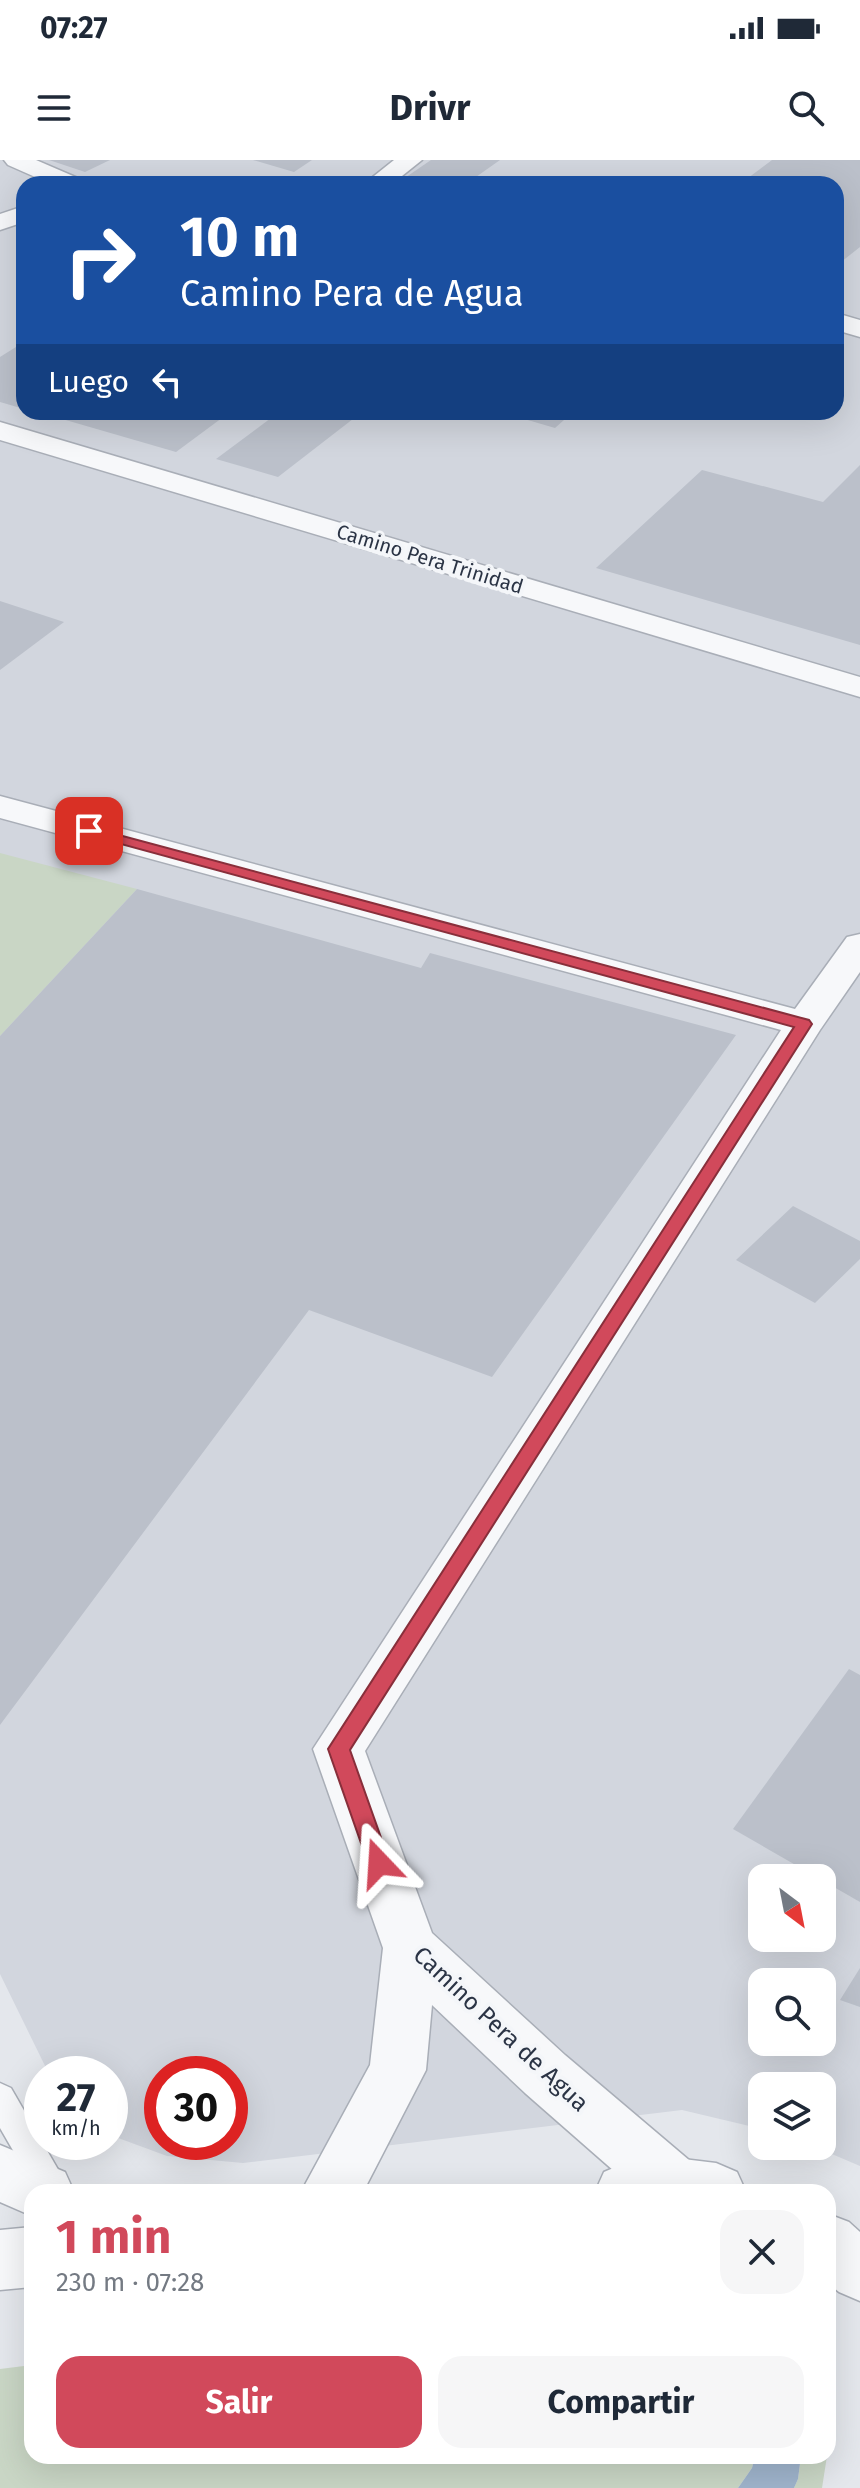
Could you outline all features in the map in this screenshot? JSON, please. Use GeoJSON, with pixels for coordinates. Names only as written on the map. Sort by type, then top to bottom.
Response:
{"type":"FeatureCollection","features":[{"type":"Feature","properties":{"kind":"street"},"geometry":{"type":"LineString","coordinates":[[16,160],[53,176]]}},
{"type":"Feature","properties":{"kind":"street"},"geometry":{"type":"LineString","coordinates":[[387,176],[410,160]]}},
{"type":"Feature","properties":{"kind":"street","name":"Camino Pera Trinidad"},"geometry":{"type":"LineString","coordinates":[[0,431],[860,687]]}},
{"type":"Feature","properties":{"kind":"street"},"geometry":{"type":"LineString","coordinates":[[0,807],[804,1024]]}},
{"type":"Feature","properties":{"kind":"street","name":"Camino Pera de Agua"},"geometry":{"type":"LineString","coordinates":[[665,2184],[410,1948],[339,1749],[804,1024],[860,945]]}},
{"type":"Feature","properties":{"kind":"street"},"geometry":{"type":"LineString","coordinates":[[335,2184],[398,2070],[410,1948]]}},
{"type":"Feature","properties":{"kind":"street"},"geometry":{"type":"LineString","coordinates":[[0,2173],[25,2184]]}},
{"type":"Feature","properties":{"kind":"street"},"geometry":{"type":"LineString","coordinates":[[836,2250],[860,2271]]}},
{"type":"Feature","properties":{"kind":"street"},"geometry":{"type":"LineString","coordinates":[[0,2260],[24,2258]]}},
{"type":"Feature","properties":{"kind":"lane"},"geometry":{"type":"LineString","coordinates":[[0,2098],[50,2184]]}},
{"type":"Feature","properties":{"kind":"shaded area"},"geometry":{"type":"Polygon","coordinates":[[[0,160],[860,160],[860,2166],[836,2156],[836,2072],[748,2072],[748,2126],[682,2110],[243,2163],[210,2160],[248,2160],[248,2056],[144,2056],[144,2148],[128,2142],[128,2056],[40,2056],[0,1974],[0,160]]]}},
{"type":"Feature","properties":{"kind":"green space"},"geometry":{"type":"Polygon","coordinates":[[[0,853],[137,889],[0,1036],[0,853]]]}},
{"type":"Feature","properties":{"kind":"green space"},"geometry":{"type":"Polygon","coordinates":[[[24,2366],[24,2464],[753,2464],[738,2488],[0,2488],[0,2369],[24,2366]]]}},
{"type":"Feature","properties":{"kind":"green space"},"geometry":{"type":"Polygon","coordinates":[[[800,2464],[826,2464],[822,2488],[794,2488],[800,2464]]]}},
{"type":"Feature","properties":{"kind":"water"},"geometry":{"type":"Polygon","coordinates":[[[753,2464],[800,2464],[794,2488],[738,2488],[753,2464]]]}},
{"type":"Feature","properties":{"kind":"building"},"geometry":{"type":"Polygon","coordinates":[[[49,160],[110,160],[85,172],[49,160]]]}},
{"type":"Feature","properties":{"kind":"building"},"geometry":{"type":"Polygon","coordinates":[[[253,160],[312,160],[294,172],[253,160]]]}},
{"type":"Feature","properties":{"kind":"building"},"geometry":{"type":"Polygon","coordinates":[[[431,160],[500,160],[477,176],[408,176],[431,160]]]}},
{"type":"Feature","properties":{"kind":"building"},"geometry":{"type":"Polygon","coordinates":[[[772,160],[860,160],[860,247],[844,260],[844,176],[751,176],[772,160]]]}},
{"type":"Feature","properties":{"kind":"building"},"geometry":{"type":"Polygon","coordinates":[[[16,347],[16,407],[0,402],[0,357],[16,347]]]}},
{"type":"Feature","properties":{"kind":"building"},"geometry":{"type":"Polygon","coordinates":[[[66,420],[219,420],[176,452],[66,420]]]}},
{"type":"Feature","properties":{"kind":"building"},"geometry":{"type":"Polygon","coordinates":[[[268,420],[352,420],[278,477],[216,459],[268,420]]]}},
{"type":"Feature","properties":{"kind":"building"},"geometry":{"type":"Polygon","coordinates":[[[528,420],[564,420],[555,428],[528,420]]]}},
{"type":"Feature","properties":{"kind":"building"},"geometry":{"type":"Polygon","coordinates":[[[860,465],[860,645],[596,568],[702,470],[823,502],[860,465]]]}},
{"type":"Feature","properties":{"kind":"building"},"geometry":{"type":"Polygon","coordinates":[[[0,601],[64,622],[0,670],[0,601]]]}},
{"type":"Feature","properties":{"kind":"building"},"geometry":{"type":"Polygon","coordinates":[[[137,889],[421,968],[430,953],[736,1035],[492,1377],[309,1310],[0,1725],[0,1036],[137,889]]]}},
{"type":"Feature","properties":{"kind":"building"},"geometry":{"type":"Polygon","coordinates":[[[793,1206],[860,1241],[860,1259],[815,1303],[736,1260],[793,1206]]]}},
{"type":"Feature","properties":{"kind":"building"},"geometry":{"type":"Polygon","coordinates":[[[849,1669],[860,1675],[860,1902],[836,1888],[836,1864],[794,1864],[733,1829],[849,1669]]]}},
{"type":"Feature","properties":{"kind":"building"},"geometry":{"type":"Polygon","coordinates":[[[860,1968],[860,2007],[840,2000],[860,1968]]]}},
{"type":"Feature","properties":{"kind":"route"},"geometry":{"type":"LineString","coordinates":[[89,831],[804,1024],[339,1749],[379,1863]]}}]}
